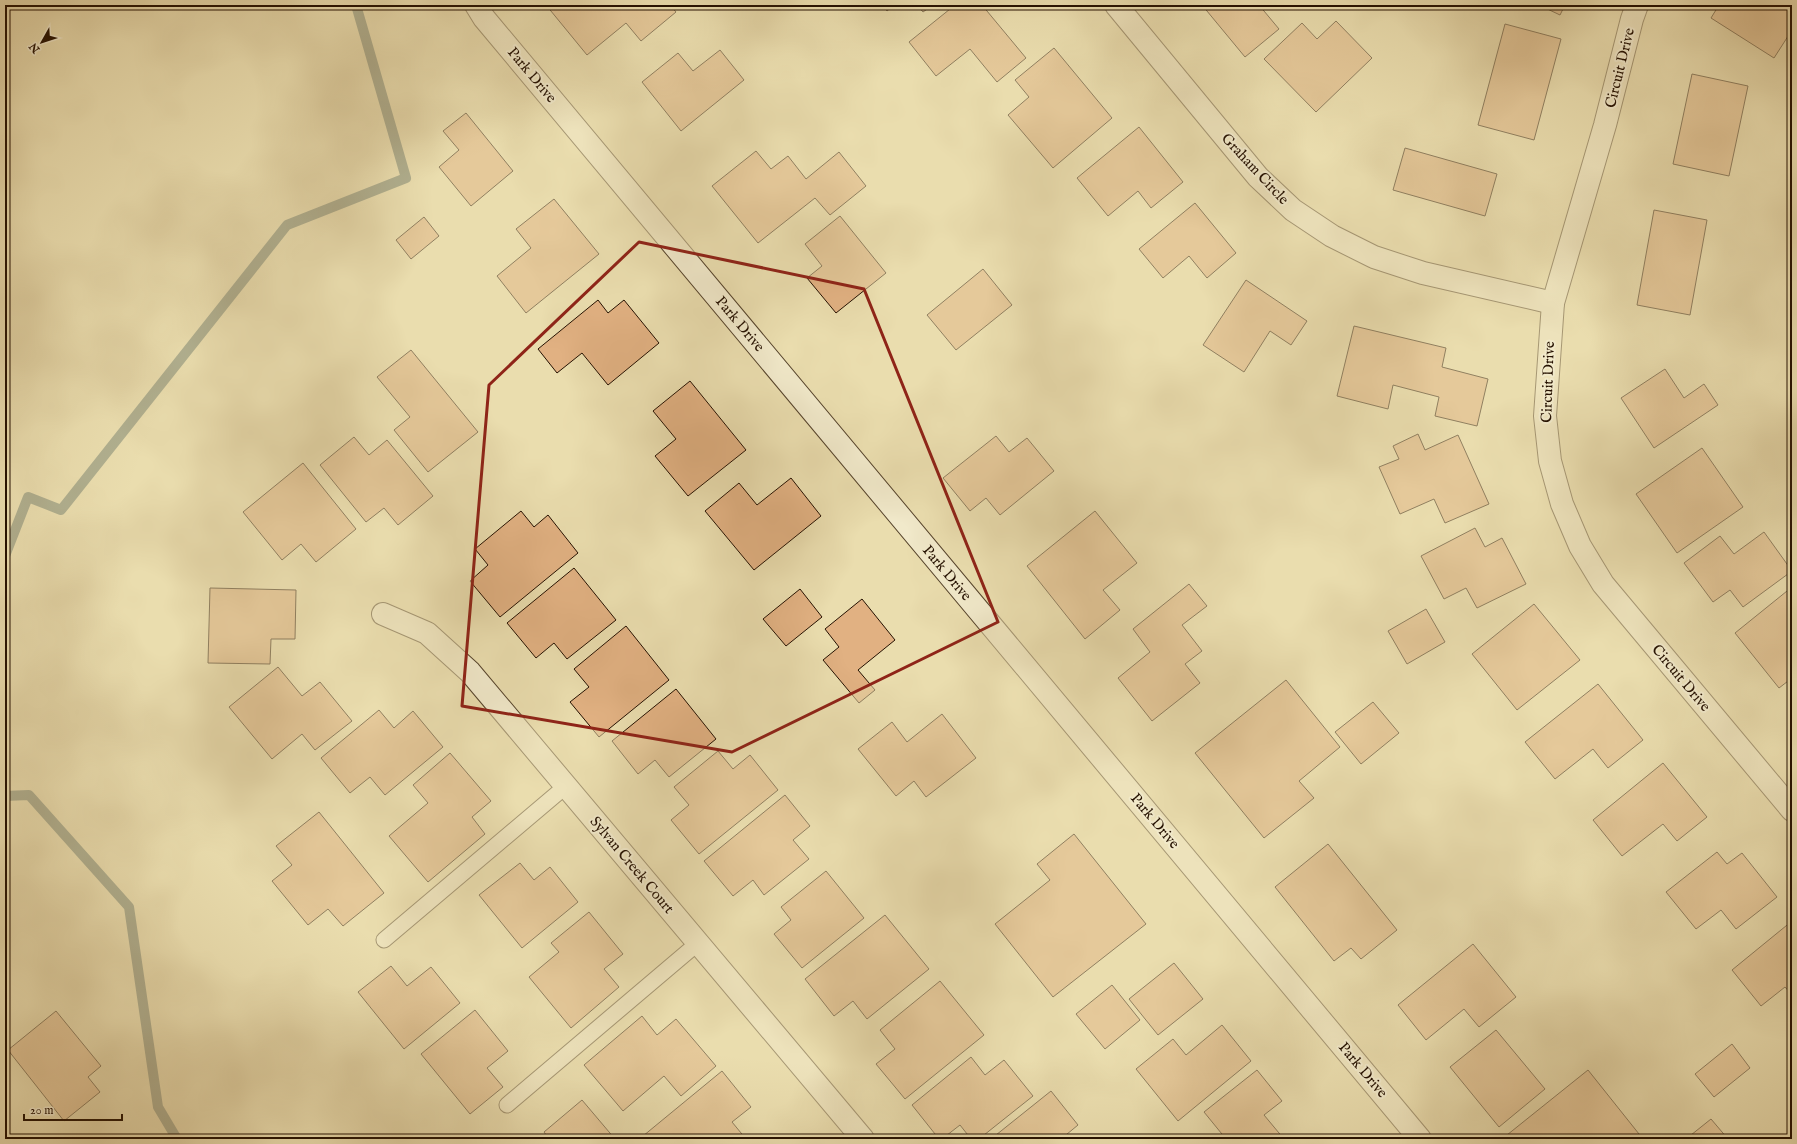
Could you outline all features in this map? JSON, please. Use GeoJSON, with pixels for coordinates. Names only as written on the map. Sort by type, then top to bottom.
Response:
{"type":"FeatureCollection","features":[{"type":"Feature","properties":{"kind":"street","name":"Park Drive"},"geometry":{"type":"LineString","coordinates":[[476,5],[490,24],[1420,1139]]}},
{"type":"Feature","properties":{"kind":"street","name":"Graham Circle"},"geometry":{"type":"LineString","coordinates":[[1116,5],[1258,177],[1293,210],[1332,236],[1374,257],[1423,273],[1553,303]]}},
{"type":"Feature","properties":{"kind":"street","name":"Circuit Drive"},"geometry":{"type":"LineString","coordinates":[[1637,5],[1632,19],[1605,126],[1553,303],[1545,416],[1552,468],[1562,504],[1580,546],[1603,584],[1792,810]]}},
{"type":"Feature","properties":{"kind":"street","name":"Sylvan Creek Court"},"geometry":{"type":"LineString","coordinates":[[383,614],[428,633],[470,672],[863,1139]]}},
{"type":"Feature","properties":{"kind":"lane"},"geometry":{"type":"LineString","coordinates":[[384,940],[566,786]]}},
{"type":"Feature","properties":{"kind":"lane"},"geometry":{"type":"LineString","coordinates":[[507,1105],[698,943]]}},
{"type":"Feature","properties":{"kind":"highlighted area"},"geometry":{"type":"Polygon","coordinates":[[[639,242],[864,289],[998,622],[732,752],[462,706],[489,385],[639,242]]]}},
{"type":"Feature","properties":{"kind":"building"},"geometry":{"type":"Polygon","coordinates":[[[546,5],[670,5],[676,12],[641,41],[626,23],[587,55],[546,5]]]}},
{"type":"Feature","properties":{"kind":"building"},"geometry":{"type":"Polygon","coordinates":[[[882,5],[894,5],[887,11],[882,5]]]}},
{"type":"Feature","properties":{"kind":"building"},"geometry":{"type":"Polygon","coordinates":[[[917,5],[933,5],[923,12],[917,5]]]}},
{"type":"Feature","properties":{"kind":"building"},"geometry":{"type":"Polygon","coordinates":[[[955,5],[982,5],[1026,58],[997,82],[970,49],[936,76],[909,42],[955,5]]]}},
{"type":"Feature","properties":{"kind":"building"},"geometry":{"type":"Polygon","coordinates":[[[1202,5],[1259,5],[1279,29],[1245,57],[1202,5]]]}},
{"type":"Feature","properties":{"kind":"building"},"geometry":{"type":"Polygon","coordinates":[[[1539,5],[1565,5],[1560,15],[1539,5]]]}},
{"type":"Feature","properties":{"kind":"building"},"geometry":{"type":"Polygon","coordinates":[[[1719,5],[1782,5],[1792,12],[1792,30],[1774,58],[1711,18],[1719,5]]]}},
{"type":"Feature","properties":{"kind":"building"},"geometry":{"type":"Polygon","coordinates":[[[1336,21],[1372,58],[1316,112],[1264,59],[1302,23],[1317,39],[1336,21]]]}},
{"type":"Feature","properties":{"kind":"building"},"geometry":{"type":"Polygon","coordinates":[[[1505,24],[1561,39],[1534,140],[1478,125],[1505,24]]]}},
{"type":"Feature","properties":{"kind":"building"},"geometry":{"type":"Polygon","coordinates":[[[1054,48],[1112,118],[1053,168],[1008,115],[1029,97],[1015,80],[1054,48]]]}},
{"type":"Feature","properties":{"kind":"building"},"geometry":{"type":"Polygon","coordinates":[[[720,50],[744,80],[681,131],[642,82],[678,53],[693,71],[720,50]]]}},
{"type":"Feature","properties":{"kind":"building"},"geometry":{"type":"Polygon","coordinates":[[[1692,74],[1748,86],[1729,176],[1673,164],[1692,74]]]}},
{"type":"Feature","properties":{"kind":"building"},"geometry":{"type":"Polygon","coordinates":[[[466,113],[513,171],[471,206],[439,167],[459,150],[443,131],[466,113]]]}},
{"type":"Feature","properties":{"kind":"building"},"geometry":{"type":"Polygon","coordinates":[[[1139,127],[1183,182],[1151,208],[1138,191],[1108,216],[1077,178],[1139,127]]]}},
{"type":"Feature","properties":{"kind":"building"},"geometry":{"type":"Polygon","coordinates":[[[1405,148],[1497,174],[1485,216],[1393,190],[1405,148]]]}},
{"type":"Feature","properties":{"kind":"building"},"geometry":{"type":"Polygon","coordinates":[[[756,151],[771,169],[788,156],[806,179],[839,152],[866,186],[830,215],[815,198],[758,243],[712,186],[756,151]]]}},
{"type":"Feature","properties":{"kind":"building"},"geometry":{"type":"Polygon","coordinates":[[[554,199],[599,254],[526,313],[497,276],[531,248],[516,229],[554,199]]]}},
{"type":"Feature","properties":{"kind":"building"},"geometry":{"type":"Polygon","coordinates":[[[1195,203],[1236,253],[1207,278],[1189,256],[1163,278],[1139,249],[1195,203]]]}},
{"type":"Feature","properties":{"kind":"building"},"geometry":{"type":"Polygon","coordinates":[[[1654,210],[1707,220],[1690,315],[1637,305],[1654,210]]]}},
{"type":"Feature","properties":{"kind":"building"},"geometry":{"type":"Polygon","coordinates":[[[840,216],[886,273],[836,313],[807,278],[822,266],[805,244],[840,216]]]}},
{"type":"Feature","properties":{"kind":"building"},"geometry":{"type":"Polygon","coordinates":[[[424,217],[439,236],[411,259],[396,240],[424,217]]]}},
{"type":"Feature","properties":{"kind":"building"},"geometry":{"type":"Polygon","coordinates":[[[983,269],[1012,305],[956,350],[927,315],[983,269]]]}},
{"type":"Feature","properties":{"kind":"building"},"geometry":{"type":"Polygon","coordinates":[[[1246,280],[1307,321],[1291,345],[1270,331],[1244,372],[1203,345],[1246,280]]]}},
{"type":"Feature","properties":{"kind":"building"},"geometry":{"type":"Polygon","coordinates":[[[598,300],[608,313],[624,300],[659,343],[608,385],[582,353],[557,373],[538,349],[598,300]]]}},
{"type":"Feature","properties":{"kind":"building"},"geometry":{"type":"Polygon","coordinates":[[[1354,326],[1446,348],[1442,367],[1488,379],[1477,426],[1435,416],[1439,397],[1393,385],[1388,409],[1337,396],[1354,326]]]}},
{"type":"Feature","properties":{"kind":"building"},"geometry":{"type":"Polygon","coordinates":[[[411,350],[478,432],[428,472],[394,430],[410,417],[377,377],[411,350]]]}},
{"type":"Feature","properties":{"kind":"building"},"geometry":{"type":"Polygon","coordinates":[[[1665,369],[1684,398],[1704,384],[1718,405],[1654,448],[1621,398],[1665,369]]]}},
{"type":"Feature","properties":{"kind":"building"},"geometry":{"type":"Polygon","coordinates":[[[690,381],[746,450],[688,496],[655,456],[676,439],[653,411],[690,381]]]}},
{"type":"Feature","properties":{"kind":"building"},"geometry":{"type":"Polygon","coordinates":[[[1418,434],[1425,450],[1458,435],[1489,504],[1445,523],[1434,499],[1400,514],[1379,467],[1399,459],[1393,446],[1418,434]]]}},
{"type":"Feature","properties":{"kind":"building"},"geometry":{"type":"Polygon","coordinates":[[[996,436],[1009,452],[1027,438],[1054,471],[1000,515],[986,498],[970,511],[943,478],[996,436]]]}},
{"type":"Feature","properties":{"kind":"building"},"geometry":{"type":"Polygon","coordinates":[[[354,437],[369,455],[387,440],[433,496],[398,525],[384,508],[366,522],[320,465],[354,437]]]}},
{"type":"Feature","properties":{"kind":"building"},"geometry":{"type":"Polygon","coordinates":[[[1702,448],[1743,507],[1677,553],[1636,494],[1702,448]]]}},
{"type":"Feature","properties":{"kind":"building"},"geometry":{"type":"Polygon","coordinates":[[[303,463],[356,529],[316,562],[301,544],[282,560],[243,512],[303,463]]]}},
{"type":"Feature","properties":{"kind":"building"},"geometry":{"type":"Polygon","coordinates":[[[791,478],[821,516],[754,570],[705,511],[739,483],[757,505],[791,478]]]}},
{"type":"Feature","properties":{"kind":"building"},"geometry":{"type":"Polygon","coordinates":[[[521,511],[534,527],[548,515],[578,553],[500,617],[470,581],[488,565],[475,549],[521,511]]]}},
{"type":"Feature","properties":{"kind":"building"},"geometry":{"type":"Polygon","coordinates":[[[1095,511],[1137,563],[1103,590],[1120,610],[1085,639],[1027,566],[1095,511]]]}},
{"type":"Feature","properties":{"kind":"building"},"geometry":{"type":"Polygon","coordinates":[[[1475,528],[1485,547],[1502,538],[1526,584],[1477,608],[1466,588],[1444,599],[1421,556],[1475,528]]]}},
{"type":"Feature","properties":{"kind":"building"},"geometry":{"type":"Polygon","coordinates":[[[1764,532],[1792,571],[1743,607],[1730,590],[1713,602],[1684,563],[1720,536],[1734,554],[1764,532]]]}},
{"type":"Feature","properties":{"kind":"building"},"geometry":{"type":"Polygon","coordinates":[[[574,568],[616,620],[567,659],[554,643],[536,658],[507,623],[574,568]]]}},
{"type":"Feature","properties":{"kind":"building"},"geometry":{"type":"Polygon","coordinates":[[[1189,584],[1207,606],[1182,625],[1202,651],[1185,664],[1200,683],[1152,721],[1118,678],[1150,652],[1133,629],[1189,584]]]}},
{"type":"Feature","properties":{"kind":"building"},"geometry":{"type":"Polygon","coordinates":[[[1792,587],[1792,678],[1779,688],[1735,633],[1792,587]]]}},
{"type":"Feature","properties":{"kind":"building"},"geometry":{"type":"Polygon","coordinates":[[[210,588],[296,590],[295,639],[271,639],[270,664],[208,663],[210,588]]]}},
{"type":"Feature","properties":{"kind":"building"},"geometry":{"type":"Polygon","coordinates":[[[800,589],[822,617],[786,646],[763,619],[800,589]]]}},
{"type":"Feature","properties":{"kind":"building"},"geometry":{"type":"Polygon","coordinates":[[[862,599],[895,640],[858,670],[875,690],[859,703],[823,660],[839,647],[825,629],[862,599]]]}},
{"type":"Feature","properties":{"kind":"building"},"geometry":{"type":"Polygon","coordinates":[[[1534,604],[1580,660],[1517,710],[1472,654],[1534,604]]]}},
{"type":"Feature","properties":{"kind":"building"},"geometry":{"type":"Polygon","coordinates":[[[1426,609],[1445,642],[1407,664],[1388,631],[1426,609]]]}},
{"type":"Feature","properties":{"kind":"building"},"geometry":{"type":"Polygon","coordinates":[[[626,626],[669,680],[599,737],[570,702],[589,687],[574,669],[626,626]]]}},
{"type":"Feature","properties":{"kind":"building"},"geometry":{"type":"Polygon","coordinates":[[[278,667],[302,696],[320,682],[352,721],[315,750],[302,734],[272,759],[229,707],[278,667]]]}},
{"type":"Feature","properties":{"kind":"building"},"geometry":{"type":"Polygon","coordinates":[[[1286,680],[1340,747],[1299,781],[1314,798],[1264,838],[1195,753],[1286,680]]]}},
{"type":"Feature","properties":{"kind":"building"},"geometry":{"type":"Polygon","coordinates":[[[1598,684],[1643,740],[1608,768],[1593,749],[1555,779],[1525,742],[1598,684]]]}},
{"type":"Feature","properties":{"kind":"building"},"geometry":{"type":"Polygon","coordinates":[[[676,689],[716,739],[669,777],[655,760],[638,774],[612,741],[676,689]]]}},
{"type":"Feature","properties":{"kind":"building"},"geometry":{"type":"Polygon","coordinates":[[[1373,702],[1399,733],[1361,764],[1335,732],[1373,702]]]}},
{"type":"Feature","properties":{"kind":"building"},"geometry":{"type":"Polygon","coordinates":[[[379,710],[394,728],[413,711],[443,747],[385,795],[370,777],[350,793],[321,758],[379,710]]]}},
{"type":"Feature","properties":{"kind":"building"},"geometry":{"type":"Polygon","coordinates":[[[942,714],[976,758],[926,797],[914,781],[896,796],[858,749],[892,722],[907,742],[942,714]]]}},
{"type":"Feature","properties":{"kind":"building"},"geometry":{"type":"Polygon","coordinates":[[[718,751],[733,769],[750,755],[778,790],[699,854],[671,820],[689,805],[674,787],[718,751]]]}},
{"type":"Feature","properties":{"kind":"building"},"geometry":{"type":"Polygon","coordinates":[[[450,753],[491,801],[472,817],[485,834],[428,882],[389,836],[428,803],[413,785],[450,753]]]}},
{"type":"Feature","properties":{"kind":"building"},"geometry":{"type":"Polygon","coordinates":[[[1663,763],[1707,817],[1677,841],[1663,824],[1622,856],[1593,820],[1663,763]]]}},
{"type":"Feature","properties":{"kind":"building"},"geometry":{"type":"Polygon","coordinates":[[[785,795],[810,826],[793,840],[809,859],[764,895],[753,880],[733,896],[704,861],[785,795]]]}},
{"type":"Feature","properties":{"kind":"building"},"geometry":{"type":"Polygon","coordinates":[[[319,812],[384,893],[343,926],[328,909],[308,925],[272,881],[292,865],[276,846],[319,812]]]}},
{"type":"Feature","properties":{"kind":"building"},"geometry":{"type":"Polygon","coordinates":[[[1074,834],[1146,924],[1053,997],[995,924],[1050,880],[1037,864],[1074,834]]]}},
{"type":"Feature","properties":{"kind":"building"},"geometry":{"type":"Polygon","coordinates":[[[1328,844],[1397,930],[1361,959],[1351,948],[1334,961],[1275,887],[1328,844]]]}},
{"type":"Feature","properties":{"kind":"building"},"geometry":{"type":"Polygon","coordinates":[[[1717,852],[1727,864],[1742,853],[1777,897],[1736,929],[1721,910],[1696,929],[1666,892],[1717,852]]]}},
{"type":"Feature","properties":{"kind":"building"},"geometry":{"type":"Polygon","coordinates":[[[520,863],[534,880],[550,867],[578,902],[522,948],[479,895],[520,863]]]}},
{"type":"Feature","properties":{"kind":"building"},"geometry":{"type":"Polygon","coordinates":[[[826,871],[864,918],[802,968],[774,934],[791,920],[781,907],[826,871]]]}},
{"type":"Feature","properties":{"kind":"building"},"geometry":{"type":"Polygon","coordinates":[[[589,912],[623,954],[604,969],[619,987],[571,1028],[529,977],[559,952],[551,943],[589,912]]]}},
{"type":"Feature","properties":{"kind":"building"},"geometry":{"type":"Polygon","coordinates":[[[885,915],[929,969],[867,1019],[853,1001],[834,1016],[805,979],[885,915]]]}},
{"type":"Feature","properties":{"kind":"building"},"geometry":{"type":"Polygon","coordinates":[[[1792,921],[1792,995],[1785,987],[1761,1006],[1732,970],[1792,921]]]}},
{"type":"Feature","properties":{"kind":"building"},"geometry":{"type":"Polygon","coordinates":[[[1473,944],[1516,997],[1479,1027],[1464,1009],[1426,1040],[1398,1005],[1473,944]]]}},
{"type":"Feature","properties":{"kind":"building"},"geometry":{"type":"Polygon","coordinates":[[[1174,963],[1203,999],[1158,1035],[1129,999],[1174,963]]]}},
{"type":"Feature","properties":{"kind":"building"},"geometry":{"type":"Polygon","coordinates":[[[391,966],[407,986],[431,967],[460,1003],[404,1049],[358,992],[391,966]]]}},
{"type":"Feature","properties":{"kind":"building"},"geometry":{"type":"Polygon","coordinates":[[[940,981],[984,1035],[905,1099],[876,1064],[895,1049],[880,1030],[940,981]]]}},
{"type":"Feature","properties":{"kind":"building"},"geometry":{"type":"Polygon","coordinates":[[[1112,985],[1140,1020],[1105,1049],[1076,1014],[1112,985]]]}},
{"type":"Feature","properties":{"kind":"building"},"geometry":{"type":"Polygon","coordinates":[[[475,1010],[508,1051],[487,1068],[503,1087],[470,1114],[421,1054],[475,1010]]]}},
{"type":"Feature","properties":{"kind":"building"},"geometry":{"type":"Polygon","coordinates":[[[56,1011],[101,1066],[88,1077],[100,1092],[64,1121],[8,1050],[56,1011]]]}},
{"type":"Feature","properties":{"kind":"building"},"geometry":{"type":"Polygon","coordinates":[[[642,1016],[657,1035],[676,1019],[716,1066],[681,1096],[664,1076],[623,1111],[584,1065],[642,1016]]]}},
{"type":"Feature","properties":{"kind":"building"},"geometry":{"type":"Polygon","coordinates":[[[1222,1025],[1251,1061],[1178,1121],[1136,1069],[1173,1039],[1186,1055],[1222,1025]]]}},
{"type":"Feature","properties":{"kind":"building"},"geometry":{"type":"Polygon","coordinates":[[[1496,1030],[1545,1089],[1499,1127],[1450,1067],[1496,1030]]]}},
{"type":"Feature","properties":{"kind":"building"},"geometry":{"type":"Polygon","coordinates":[[[1732,1044],[1750,1068],[1714,1097],[1695,1074],[1732,1044]]]}},
{"type":"Feature","properties":{"kind":"building"},"geometry":{"type":"Polygon","coordinates":[[[971,1057],[985,1075],[1004,1060],[1033,1096],[979,1139],[971,1139],[960,1125],[942,1139],[939,1139],[912,1105],[971,1057]]]}},
{"type":"Feature","properties":{"kind":"building"},"geometry":{"type":"Polygon","coordinates":[[[1257,1070],[1282,1101],[1264,1115],[1284,1139],[1226,1139],[1204,1112],[1257,1070]]]}},
{"type":"Feature","properties":{"kind":"building"},"geometry":{"type":"Polygon","coordinates":[[[1588,1070],[1643,1139],[1502,1139],[1588,1070]]]}},
{"type":"Feature","properties":{"kind":"building"},"geometry":{"type":"Polygon","coordinates":[[[722,1071],[751,1107],[732,1122],[746,1139],[645,1139],[643,1136],[722,1071]]]}},
{"type":"Feature","properties":{"kind":"building"},"geometry":{"type":"Polygon","coordinates":[[[1051,1091],[1078,1125],[1061,1139],[991,1139],[1051,1091]]]}},
{"type":"Feature","properties":{"kind":"building"},"geometry":{"type":"Polygon","coordinates":[[[582,1100],[615,1139],[549,1139],[544,1132],[582,1100]]]}},
{"type":"Feature","properties":{"kind":"building"},"geometry":{"type":"Polygon","coordinates":[[[1711,1119],[1728,1139],[1686,1139],[1711,1119]]]}},
{"type":"Feature","properties":{"kind":"waterway"},"geometry":{"type":"LineString","coordinates":[[5,556],[28,497],[61,510],[287,225],[406,178],[356,5]]}},
{"type":"Feature","properties":{"kind":"waterway"},"geometry":{"type":"LineString","coordinates":[[5,796],[29,795],[129,907],[158,1107],[177,1139]]}}]}
